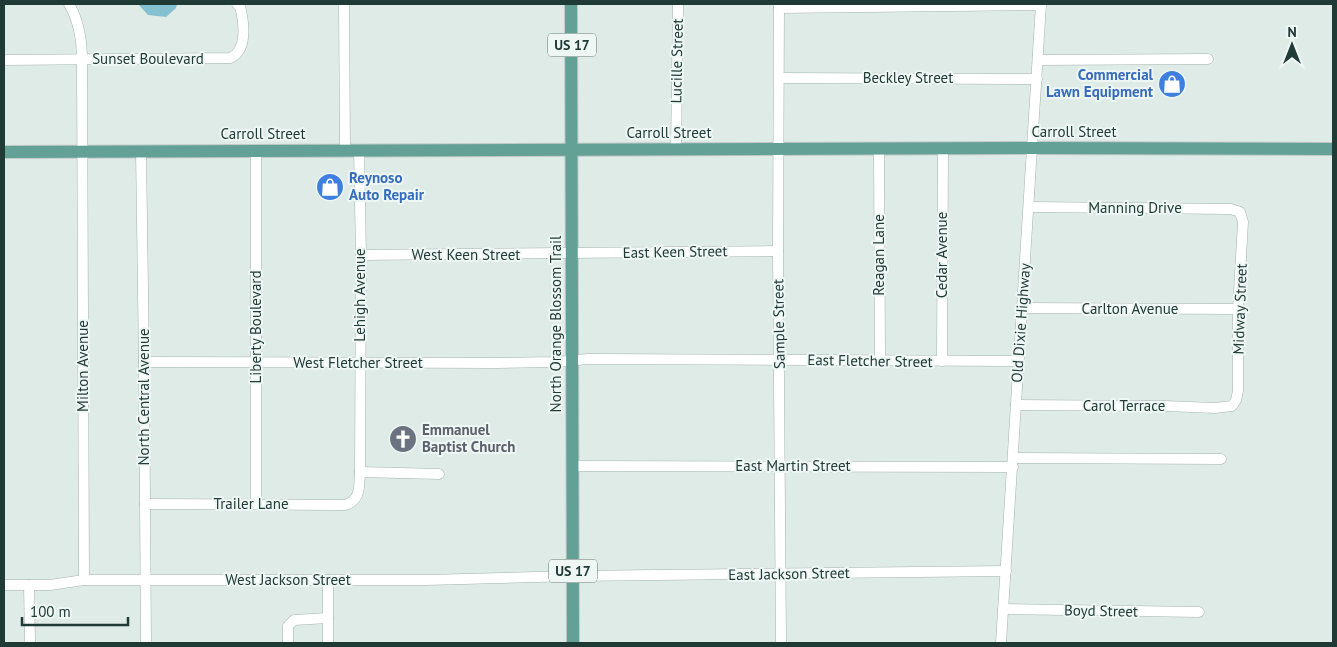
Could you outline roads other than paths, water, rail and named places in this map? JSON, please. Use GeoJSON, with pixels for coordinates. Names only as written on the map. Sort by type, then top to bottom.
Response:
{"type":"FeatureCollection","features":[{"type":"Feature","properties":{"kind":"main road","name":"North Orange Blossom Trail"},"geometry":{"type":"LineString","coordinates":[[572,4],[573,643]]}},
{"type":"Feature","properties":{"kind":"main road","name":"Carroll Street"},"geometry":{"type":"LineString","coordinates":[[4,152],[943,148],[1333,149]]}},
{"type":"Feature","properties":{"kind":"street","name":"Milton Avenue"},"geometry":{"type":"LineString","coordinates":[[69,4],[76,15],[79,26],[82,60],[84,580]]}},
{"type":"Feature","properties":{"kind":"street","name":"Sunset Boulevard"},"geometry":{"type":"LineString","coordinates":[[4,60],[230,58],[235,56],[243,42],[242,12],[237,4]]}},
{"type":"Feature","properties":{"kind":"street"},"geometry":{"type":"LineString","coordinates":[[344,4],[345,150]]}},
{"type":"Feature","properties":{"kind":"street","name":"Lucille Street"},"geometry":{"type":"LineString","coordinates":[[676,149],[678,4]]}},
{"type":"Feature","properties":{"kind":"street"},"geometry":{"type":"LineString","coordinates":[[779,6],[1041,4]]}},
{"type":"Feature","properties":{"kind":"street","name":"Old Dixie Highway"},"geometry":{"type":"LineString","coordinates":[[1001,643],[1041,4]]}},
{"type":"Feature","properties":{"kind":"street","name":"Sample Street"},"geometry":{"type":"LineString","coordinates":[[779,6],[778,251],[781,643]]}},
{"type":"Feature","properties":{"kind":"street"},"geometry":{"type":"LineString","coordinates":[[1038,60],[1208,59]]}},
{"type":"Feature","properties":{"kind":"street","name":"Beckley Street"},"geometry":{"type":"LineString","coordinates":[[779,78],[1036,79]]}},
{"type":"Feature","properties":{"kind":"street","name":"Cedar Avenue"},"geometry":{"type":"LineString","coordinates":[[942,361],[943,148]]}},
{"type":"Feature","properties":{"kind":"street","name":"Reagan Lane"},"geometry":{"type":"LineString","coordinates":[[879,149],[880,360]]}},
{"type":"Feature","properties":{"kind":"street","name":"Lehigh Avenue"},"geometry":{"type":"LineString","coordinates":[[356,499],[359,492],[360,472],[359,150]]}},
{"type":"Feature","properties":{"kind":"street","name":"North Central Avenue"},"geometry":{"type":"LineString","coordinates":[[141,151],[146,643]]}},
{"type":"Feature","properties":{"kind":"street","name":"Liberty Boulevard"},"geometry":{"type":"LineString","coordinates":[[256,151],[256,504]]}},
{"type":"Feature","properties":{"kind":"street","name":"Manning Drive"},"geometry":{"type":"LineString","coordinates":[[1029,207],[1231,209],[1240,212]]}},
{"type":"Feature","properties":{"kind":"street","name":"Midway Street"},"geometry":{"type":"LineString","coordinates":[[1232,406],[1238,391],[1238,310],[1243,222],[1240,212]]}},
{"type":"Feature","properties":{"kind":"street","name":"East Keen Street"},"geometry":{"type":"LineString","coordinates":[[572,254],[778,251]]}},
{"type":"Feature","properties":{"kind":"street","name":"West Keen Street"},"geometry":{"type":"LineString","coordinates":[[360,255],[572,254]]}},
{"type":"Feature","properties":{"kind":"street","name":"Carlton Avenue"},"geometry":{"type":"LineString","coordinates":[[1022,308],[1238,310]]}},
{"type":"Feature","properties":{"kind":"street","name":"East Fletcher Street"},"geometry":{"type":"LineString","coordinates":[[572,361],[588,359],[1018,361]]}},
{"type":"Feature","properties":{"kind":"street","name":"West Fletcher Street"},"geometry":{"type":"LineString","coordinates":[[144,362],[537,363],[572,361]]}},
{"type":"Feature","properties":{"kind":"street","name":"Carol Terrace"},"geometry":{"type":"LineString","coordinates":[[1016,405],[1215,408],[1232,406]]}},
{"type":"Feature","properties":{"kind":"street","name":"East Martin Street"},"geometry":{"type":"LineString","coordinates":[[573,466],[781,466],[1221,459]]}},
{"type":"Feature","properties":{"kind":"street"},"geometry":{"type":"LineString","coordinates":[[360,472],[439,474]]}},
{"type":"Feature","properties":{"kind":"street","name":"Trailer Lane"},"geometry":{"type":"LineString","coordinates":[[145,504],[345,505],[350,504],[356,499]]}},
{"type":"Feature","properties":{"kind":"street","name":"East Jackson Street"},"geometry":{"type":"LineString","coordinates":[[573,576],[1006,571]]}},
{"type":"Feature","properties":{"kind":"street","name":"West Jackson Street"},"geometry":{"type":"LineString","coordinates":[[4,585],[50,585],[84,580],[328,580],[573,576]]}},
{"type":"Feature","properties":{"kind":"street"},"geometry":{"type":"LineString","coordinates":[[328,580],[328,643]]}},
{"type":"Feature","properties":{"kind":"street"},"geometry":{"type":"LineString","coordinates":[[30,585],[30,643]]}},
{"type":"Feature","properties":{"kind":"street","name":"Boyd Street"},"geometry":{"type":"LineString","coordinates":[[1004,609],[1198,612]]}},
{"type":"Feature","properties":{"kind":"street"},"geometry":{"type":"LineString","coordinates":[[288,643],[288,626],[294,620],[328,618]]}},
{"type":"Feature","properties":{"kind":"water"},"geometry":{"type":"Polygon","coordinates":[[[138,4],[177,4],[176,8],[166,17],[148,15],[138,4]]]}},
{"type":"Feature","properties":{"kind":"place","name":"Commercial Lawn Equipment"},"geometry":{"type":"Point","coordinates":[1172,84]}},
{"type":"Feature","properties":{"kind":"place","name":"Reynoso Auto Repair"},"geometry":{"type":"Point","coordinates":[330,187]}},
{"type":"Feature","properties":{"kind":"place","name":"Emmanuel Baptist Church"},"geometry":{"type":"Point","coordinates":[403,439]}}]}
